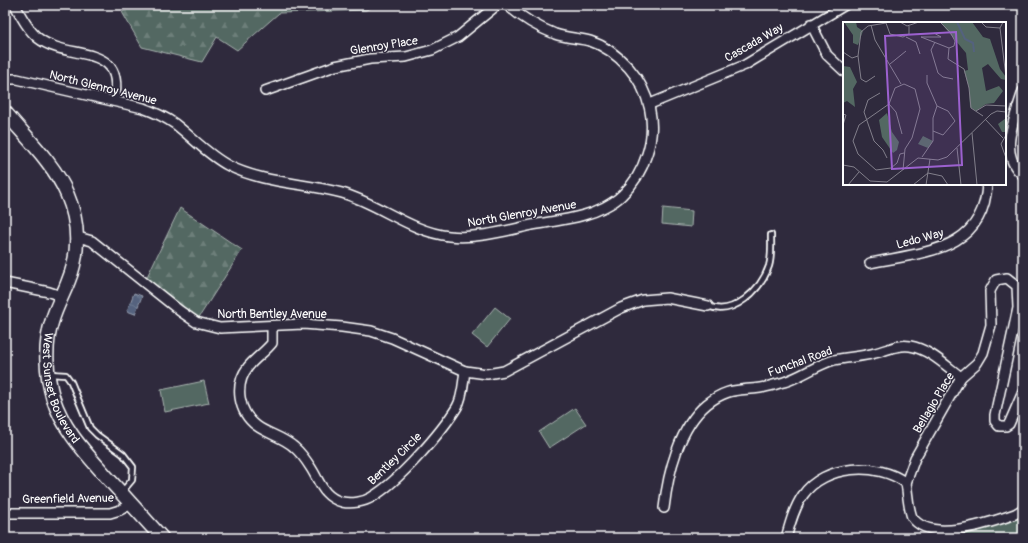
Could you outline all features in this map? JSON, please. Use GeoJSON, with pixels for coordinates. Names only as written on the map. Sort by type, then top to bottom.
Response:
{"type":"FeatureCollection","features":[{"type":"Feature","properties":{"kind":"main road","name":"West Sunset Boulevard"},"geometry":{"type":"LineString","coordinates":[[5,112],[61,182],[72,206],[77,225],[78,237],[72,270],[52,322],[48,337],[48,374],[53,398],[65,426],[77,443],[162,538]]}},
{"type":"Feature","properties":{"kind":"street"},"geometry":{"type":"LineString","coordinates":[[15,5],[26,24],[38,38],[71,51],[91,54],[103,60],[111,67],[117,82],[114,100]]}},
{"type":"Feature","properties":{"kind":"street","name":"Glenroy Place"},"geometry":{"type":"LineString","coordinates":[[265,91],[335,66],[370,59],[406,57],[432,50],[458,37],[497,5]]}},
{"type":"Feature","properties":{"kind":"street","name":"North Glenroy Avenue"},"geometry":{"type":"LineString","coordinates":[[5,79],[17,79],[114,100],[143,108],[163,116],[219,160],[249,174],[342,193],[362,200],[423,229],[448,236],[471,236],[585,215],[621,196],[634,182],[643,166],[648,150],[651,127],[650,104],[642,85],[618,56],[606,48],[590,42],[556,34],[538,26],[519,15],[507,5]]}},
{"type":"Feature","properties":{"kind":"street","name":"Cascada Way"},"geometry":{"type":"LineString","coordinates":[[650,104],[745,66],[811,24],[845,5]]}},
{"type":"Feature","properties":{"kind":"street"},"geometry":{"type":"LineString","coordinates":[[811,24],[827,55],[843,70]]}},
{"type":"Feature","properties":{"kind":"street"},"geometry":{"type":"LineString","coordinates":[[1023,91],[1013,121],[1007,161],[1023,176]]}},
{"type":"Feature","properties":{"kind":"street","name":"Ledo Way"},"geometry":{"type":"LineString","coordinates":[[870,263],[940,248],[963,238],[978,218],[984,205],[987,185]]}},
{"type":"Feature","properties":{"kind":"street","name":"North Bentley Avenue"},"geometry":{"type":"LineString","coordinates":[[78,237],[92,241],[196,322],[220,328],[303,324],[342,326],[371,331],[392,338],[465,372],[487,374],[504,371],[621,308],[644,300],[667,298],[708,306]]}},
{"type":"Feature","properties":{"kind":"street","name":"Bellagio Place"},"geometry":{"type":"LineString","coordinates":[[906,483],[915,458],[962,377],[977,363],[986,345],[990,325],[989,297],[992,284],[996,280],[1007,278],[1017,286],[1018,308],[995,415],[995,421],[999,426],[1006,426],[1009,424],[1023,392]]}},
{"type":"Feature","properties":{"kind":"street"},"geometry":{"type":"LineString","coordinates":[[5,282],[62,296]]}},
{"type":"Feature","properties":{"kind":"street","name":"Bentley Circle"},"geometry":{"type":"LineString","coordinates":[[272,326],[272,343],[249,366],[242,376],[239,389],[241,404],[245,414],[257,426],[287,441],[302,454],[312,468],[321,489],[331,497],[342,502],[356,503],[371,498],[424,450],[458,406],[465,372]]}},
{"type":"Feature","properties":{"kind":"street","name":"Funchal Road"},"geometry":{"type":"LineString","coordinates":[[664,508],[672,462],[687,428],[706,404],[723,394],[736,389],[761,388],[786,382],[813,368],[834,360],[876,353],[897,346],[909,346],[926,351],[962,377]]}},
{"type":"Feature","properties":{"kind":"street"},"geometry":{"type":"LineString","coordinates":[[786,538],[797,506],[804,494],[823,478],[845,470],[858,469],[885,473],[906,483],[912,518],[925,532],[939,537],[959,534],[1015,514],[1023,509]]}},
{"type":"Feature","properties":{"kind":"street","name":"Greenfield Avenue"},"geometry":{"type":"LineString","coordinates":[[5,512],[110,512],[120,510],[131,504]]}},
{"type":"Feature","properties":{"kind":"lane"},"geometry":{"type":"LineString","coordinates":[[708,306],[717,310],[726,309],[754,291],[762,281],[772,254],[771,235]]}},
{"type":"Feature","properties":{"kind":"lane"},"geometry":{"type":"LineString","coordinates":[[48,374],[60,373],[66,375],[71,382],[90,428],[123,454],[133,467],[132,480],[129,486],[121,493]]}},
{"type":"Feature","properties":{"kind":"green space"},"geometry":{"type":"Polygon","coordinates":[[[138,5],[376,5],[366,10],[279,13],[237,50],[217,37],[202,62],[142,47],[122,12],[138,5]]]}},
{"type":"Feature","properties":{"kind":"green space"},"geometry":{"type":"Polygon","coordinates":[[[180,208],[242,250],[196,322],[144,283],[180,208]]]}},
{"type":"Feature","properties":{"kind":"green space"},"geometry":{"type":"Polygon","coordinates":[[[663,208],[692,211],[691,227],[662,224],[663,208]]]}},
{"type":"Feature","properties":{"kind":"green space"},"geometry":{"type":"Polygon","coordinates":[[[495,307],[510,319],[487,347],[472,335],[495,307]]]}},
{"type":"Feature","properties":{"kind":"green space"},"geometry":{"type":"Polygon","coordinates":[[[204,381],[209,403],[165,412],[161,390],[204,381]]]}},
{"type":"Feature","properties":{"kind":"green space"},"geometry":{"type":"Polygon","coordinates":[[[575,408],[586,424],[549,448],[539,432],[575,408]]]}},
{"type":"Feature","properties":{"kind":"green space"},"geometry":{"type":"Polygon","coordinates":[[[1023,509],[1023,538],[959,538],[959,534],[1015,514],[1023,509]]]}},
{"type":"Feature","properties":{"kind":"water"},"geometry":{"type":"Polygon","coordinates":[[[134,293],[142,296],[135,314],[127,311],[134,293]]]}}]}
